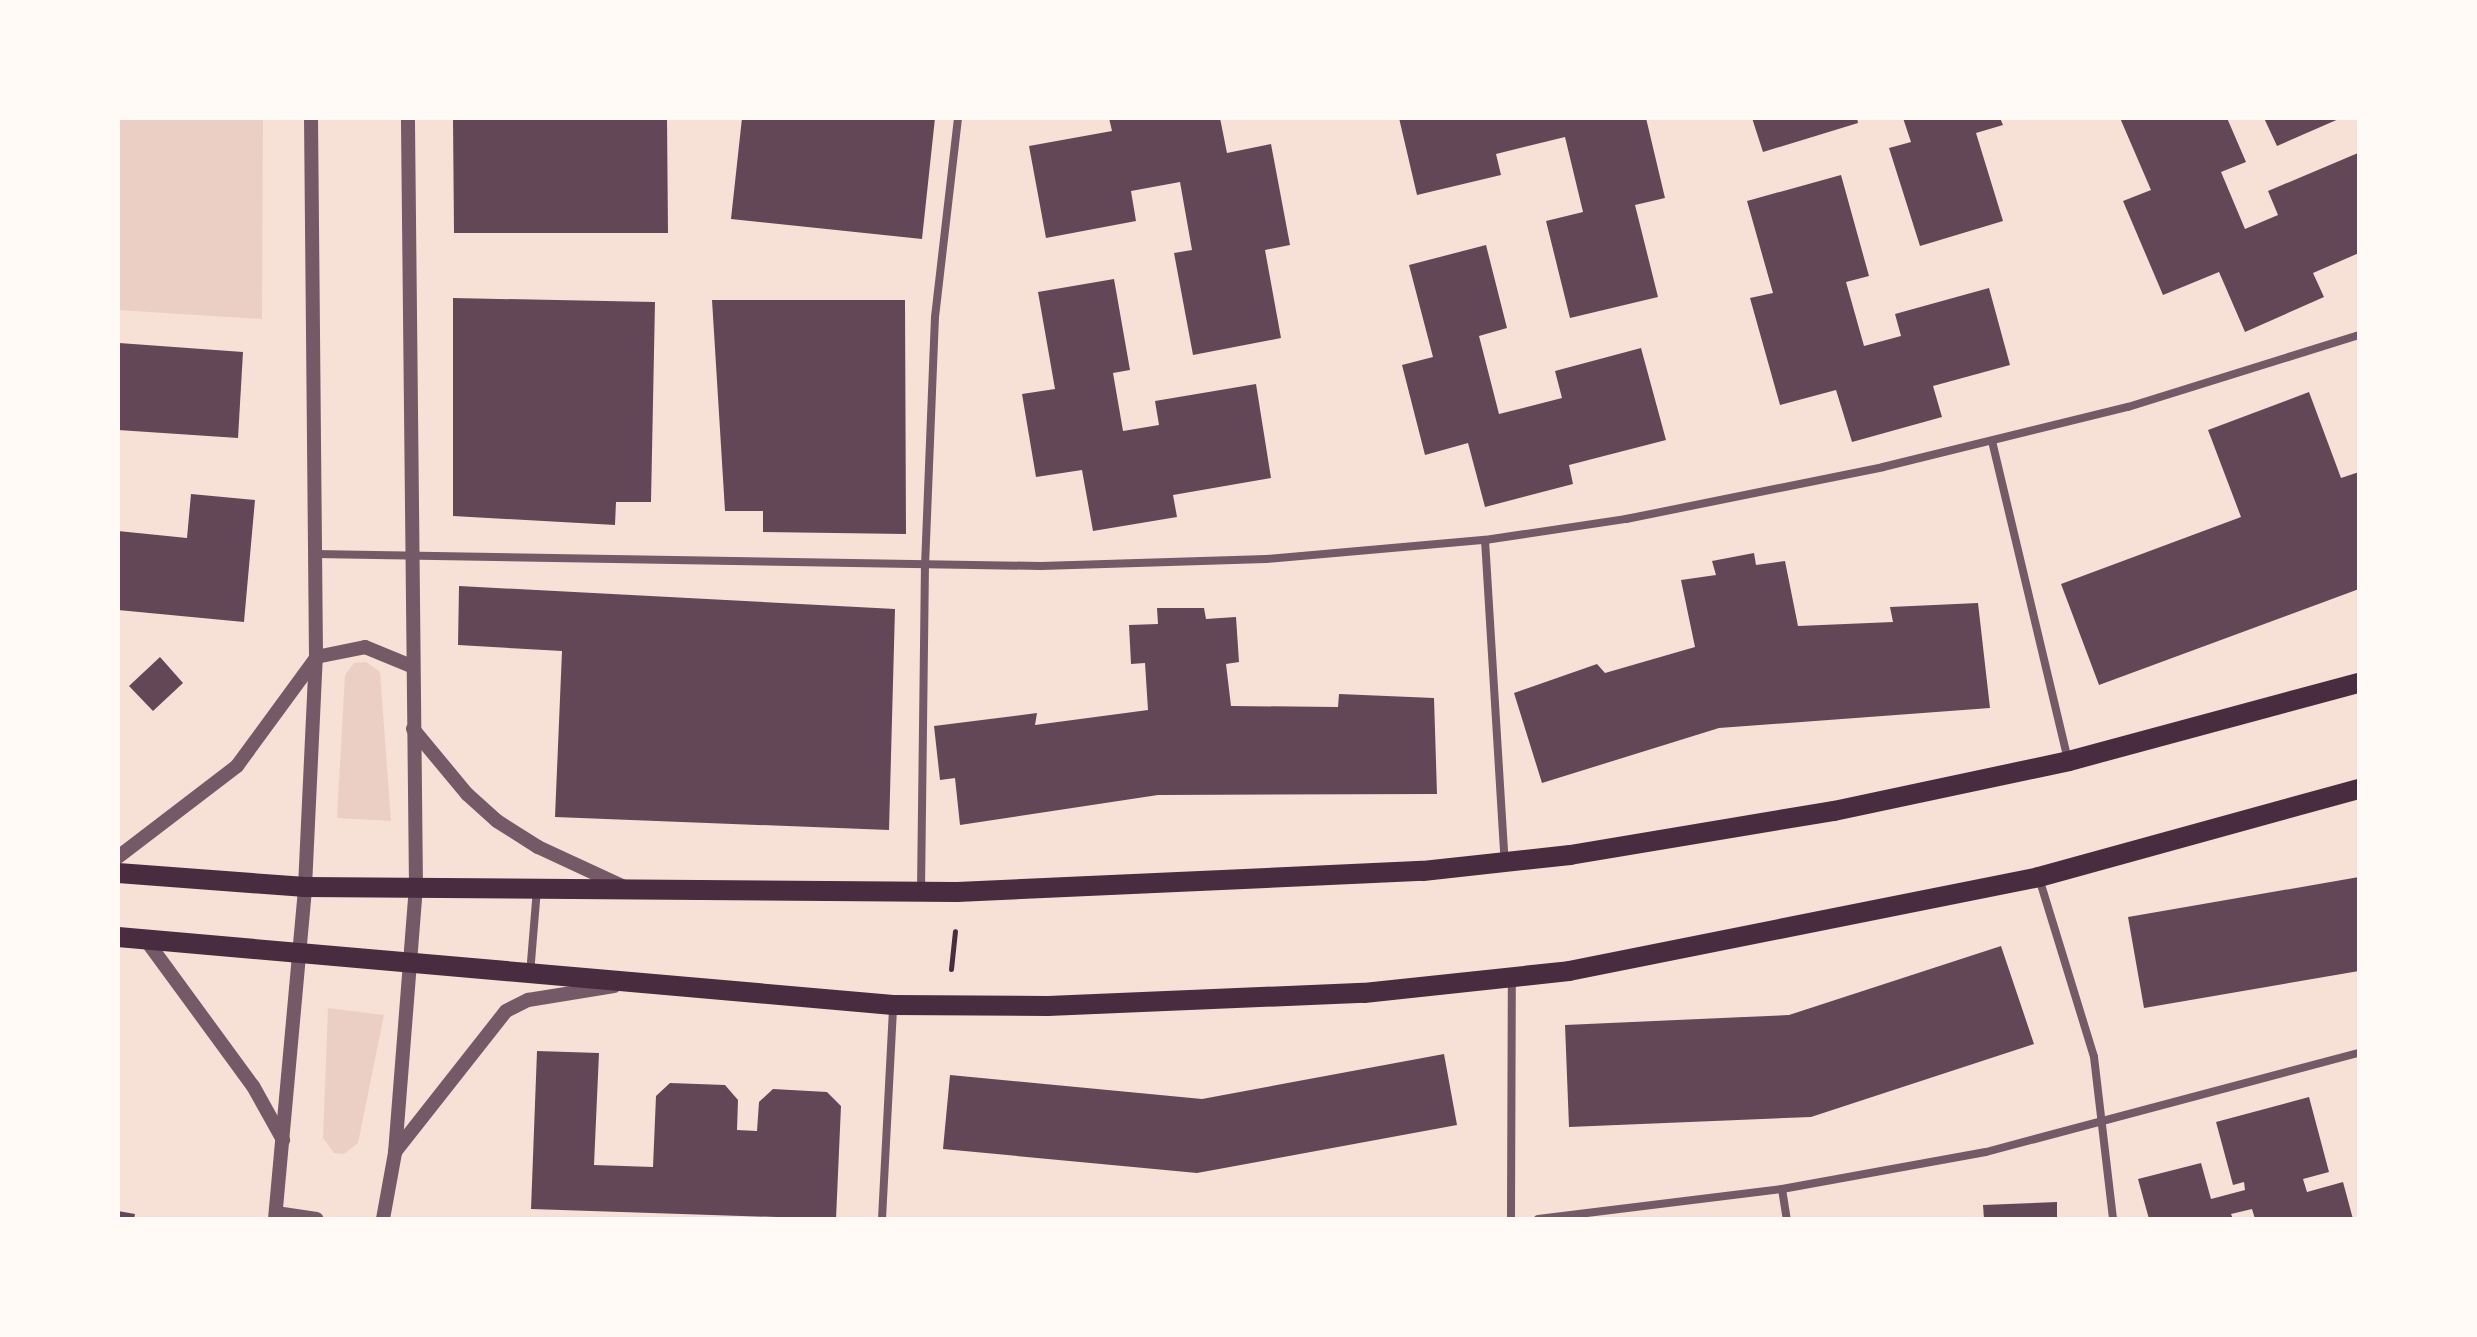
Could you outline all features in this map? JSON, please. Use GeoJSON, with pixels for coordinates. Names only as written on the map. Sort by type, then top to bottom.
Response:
{"type":"FeatureCollection","features":[{"type":"Feature","properties":{"kind":"main road"},"geometry":{"type":"LineString","coordinates":[[118,873],[305,887],[921,892],[1310,880],[1505,863],[1834,811],[2069,761],[2359,683]]}},
{"type":"Feature","properties":{"kind":"main road"},"geometry":{"type":"LineString","coordinates":[[118,937],[620,985],[893,1005],[1230,1000],[1512,980],[2039,877],[2359,789]]}},
{"type":"Feature","properties":{"kind":"street"},"geometry":{"type":"LineString","coordinates":[[311,118],[316,657],[305,887],[275,1216],[317,1219]]}},
{"type":"Feature","properties":{"kind":"street"},"geometry":{"type":"LineString","coordinates":[[383,1219],[395,1153],[416,887],[411,666],[408,118]]}},
{"type":"Feature","properties":{"kind":"street"},"geometry":{"type":"LineString","coordinates":[[921,892],[925,566],[935,317],[958,118]]}},
{"type":"Feature","properties":{"kind":"street"},"geometry":{"type":"LineString","coordinates":[[315,554],[925,566],[1219,561],[1485,540],[1750,496],[1992,441],[2188,389],[2359,335]]}},
{"type":"Feature","properties":{"kind":"street"},"geometry":{"type":"LineString","coordinates":[[1992,441],[2069,761]]}},
{"type":"Feature","properties":{"kind":"street"},"geometry":{"type":"LineString","coordinates":[[1485,540],[1505,863]]}},
{"type":"Feature","properties":{"kind":"street"},"geometry":{"type":"LineString","coordinates":[[118,857],[237,766],[316,657],[365,647],[411,666]]}},
{"type":"Feature","properties":{"kind":"street"},"geometry":{"type":"LineString","coordinates":[[413,729],[467,794],[497,821],[538,847],[626,888]]}},
{"type":"Feature","properties":{"kind":"street"},"geometry":{"type":"LineString","coordinates":[[2039,877],[2094,1057],[2105,1119],[2113,1219]]}},
{"type":"Feature","properties":{"kind":"street"},"geometry":{"type":"LineString","coordinates":[[529,976],[537,887]]}},
{"type":"Feature","properties":{"kind":"street"},"geometry":{"type":"LineString","coordinates":[[146,940],[253,1086],[283,1140]]}},
{"type":"Feature","properties":{"kind":"street"},"geometry":{"type":"LineString","coordinates":[[1511,1219],[1512,980]]}},
{"type":"Feature","properties":{"kind":"street"},"geometry":{"type":"LineString","coordinates":[[395,1153],[506,1011],[528,1000],[620,985]]}},
{"type":"Feature","properties":{"kind":"street"},"geometry":{"type":"LineString","coordinates":[[882,1219],[893,1005]]}},
{"type":"Feature","properties":{"kind":"street"},"geometry":{"type":"LineString","coordinates":[[1538,1219],[1782,1189],[1986,1152],[2359,1053]]}},
{"type":"Feature","properties":{"kind":"street"},"geometry":{"type":"LineString","coordinates":[[1782,1189],[1787,1219]]}},
{"type":"Feature","properties":{"kind":"path"},"geometry":{"type":"LineString","coordinates":[[951,969],[955,931]]}},
{"type":"Feature","properties":{"kind":"shaded area"},"geometry":{"type":"Polygon","coordinates":[[[118,118],[263,118],[262,319],[118,310],[118,118]]]}},
{"type":"Feature","properties":{"kind":"shaded area"},"geometry":{"type":"Polygon","coordinates":[[[366,662],[380,672],[391,821],[337,818],[345,675],[354,663],[366,662]]]}},
{"type":"Feature","properties":{"kind":"shaded area"},"geometry":{"type":"Polygon","coordinates":[[[328,1008],[384,1015],[358,1143],[344,1154],[334,1153],[323,1138],[328,1008]]]}},
{"type":"Feature","properties":{"kind":"building"},"geometry":{"type":"Polygon","coordinates":[[[453,118],[667,118],[668,233],[454,233],[453,118]]]}},
{"type":"Feature","properties":{"kind":"building"},"geometry":{"type":"Polygon","coordinates":[[[742,118],[935,118],[922,239],[731,219],[742,118]]]}},
{"type":"Feature","properties":{"kind":"building"},"geometry":{"type":"Polygon","coordinates":[[[1109,118],[1220,118],[1227,153],[1271,144],[1290,245],[1265,250],[1281,338],[1193,355],[1174,253],[1192,250],[1180,182],[1131,191],[1136,221],[1046,238],[1029,146],[1112,131],[1109,118]]]}},
{"type":"Feature","properties":{"kind":"building"},"geometry":{"type":"Polygon","coordinates":[[[1399,118],[1646,118],[1665,198],[1635,205],[1658,297],[1570,318],[1546,221],[1583,212],[1565,137],[1496,154],[1501,175],[1417,195],[1399,118]]]}},
{"type":"Feature","properties":{"kind":"building"},"geometry":{"type":"Polygon","coordinates":[[[1752,118],[1857,118],[1858,123],[1763,152],[1752,118]]]}},
{"type":"Feature","properties":{"kind":"building"},"geometry":{"type":"Polygon","coordinates":[[[1903,118],[2000,118],[2003,125],[1976,133],[2003,221],[1920,246],[1889,148],[1911,142],[1903,118]]]}},
{"type":"Feature","properties":{"kind":"building"},"geometry":{"type":"Polygon","coordinates":[[[2120,118],[2227,118],[2246,162],[2221,172],[2245,229],[2278,215],[2268,191],[2358,153],[2359,253],[2313,273],[2324,297],[2245,332],[2219,272],[2163,295],[2123,201],[2151,190],[2120,118]]]}},
{"type":"Feature","properties":{"kind":"building"},"geometry":{"type":"Polygon","coordinates":[[[2264,118],[2341,118],[2277,146],[2264,118]]]}},
{"type":"Feature","properties":{"kind":"building"},"geometry":{"type":"Polygon","coordinates":[[[1841,175],[1869,276],[1846,282],[1864,346],[1901,336],[1895,314],[1989,288],[2010,365],[1933,386],[1942,417],[1852,442],[1836,390],[1780,405],[1750,298],[1773,293],[1747,201],[1841,175]]]}},
{"type":"Feature","properties":{"kind":"building"},"geometry":{"type":"Polygon","coordinates":[[[1486,245],[1507,328],[1479,336],[1499,414],[1562,398],[1555,371],[1641,348],[1666,440],[1569,465],[1573,484],[1485,507],[1468,443],[1425,455],[1402,365],[1433,357],[1409,265],[1486,245]]]}},
{"type":"Feature","properties":{"kind":"building"},"geometry":{"type":"Polygon","coordinates":[[[1114,279],[1130,370],[1113,373],[1123,431],[1159,425],[1155,401],[1256,384],[1271,478],[1173,495],[1177,517],[1093,531],[1082,470],[1036,477],[1022,394],[1055,389],[1038,292],[1114,279]]]}},
{"type":"Feature","properties":{"kind":"building"},"geometry":{"type":"Polygon","coordinates":[[[453,298],[655,302],[651,502],[616,502],[615,525],[453,516],[453,298]]]}},
{"type":"Feature","properties":{"kind":"building"},"geometry":{"type":"Polygon","coordinates":[[[712,300],[905,300],[906,534],[763,532],[763,511],[725,511],[712,300]]]}},
{"type":"Feature","properties":{"kind":"building"},"geometry":{"type":"Polygon","coordinates":[[[119,343],[243,352],[238,438],[118,430],[119,343]]]}},
{"type":"Feature","properties":{"kind":"building"},"geometry":{"type":"Polygon","coordinates":[[[2309,392],[2341,478],[2359,472],[2359,589],[2099,685],[2061,584],[2241,517],[2208,430],[2309,392]]]}},
{"type":"Feature","properties":{"kind":"building"},"geometry":{"type":"Polygon","coordinates":[[[191,494],[255,500],[244,622],[118,610],[118,531],[187,538],[191,494]]]}},
{"type":"Feature","properties":{"kind":"building"},"geometry":{"type":"Polygon","coordinates":[[[1754,553],[1756,565],[1785,561],[1798,626],[1893,622],[1890,607],[1978,603],[1990,708],[1719,728],[1542,783],[1514,693],[1597,664],[1605,673],[1695,647],[1681,580],[1716,575],[1712,561],[1754,553]]]}},
{"type":"Feature","properties":{"kind":"building"},"geometry":{"type":"Polygon","coordinates":[[[459,586],[895,609],[889,830],[555,817],[562,651],[458,645],[459,586]]]}},
{"type":"Feature","properties":{"kind":"building"},"geometry":{"type":"Polygon","coordinates":[[[1157,608],[1204,608],[1206,619],[1236,617],[1239,662],[1226,664],[1231,706],[1338,707],[1339,694],[1434,698],[1437,794],[1158,795],[960,825],[955,778],[940,780],[934,726],[1037,713],[1035,725],[1148,710],[1145,663],[1131,664],[1129,625],[1158,624],[1157,608]]]}},
{"type":"Feature","properties":{"kind":"building"},"geometry":{"type":"Polygon","coordinates":[[[160,657],[183,683],[153,711],[129,686],[160,657]]]}},
{"type":"Feature","properties":{"kind":"building"},"geometry":{"type":"Polygon","coordinates":[[[2359,877],[2359,971],[2144,1008],[2128,917],[2359,877]]]}},
{"type":"Feature","properties":{"kind":"building"},"geometry":{"type":"Polygon","coordinates":[[[2001,946],[2034,1044],[1811,1117],[1569,1127],[1565,1025],[1789,1015],[2001,946]]]}},
{"type":"Feature","properties":{"kind":"building"},"geometry":{"type":"Polygon","coordinates":[[[537,1051],[599,1053],[594,1165],[653,1167],[656,1096],[670,1083],[725,1085],[738,1100],[737,1130],[757,1131],[759,1102],[773,1089],[827,1092],[841,1106],[836,1219],[531,1209],[537,1051]]]}},
{"type":"Feature","properties":{"kind":"building"},"geometry":{"type":"Polygon","coordinates":[[[1444,1054],[1457,1125],[1197,1173],[943,1149],[950,1075],[1202,1099],[1444,1054]]]}},
{"type":"Feature","properties":{"kind":"building"},"geometry":{"type":"Polygon","coordinates":[[[2309,1097],[2329,1172],[2303,1179],[2307,1192],[2343,1182],[2353,1219],[2255,1219],[2252,1209],[2231,1214],[2233,1219],[2149,1219],[2138,1179],[2201,1163],[2211,1199],[2245,1190],[2244,1182],[2233,1185],[2216,1122],[2309,1097]]]}},
{"type":"Feature","properties":{"kind":"building"},"geometry":{"type":"Polygon","coordinates":[[[2057,1202],[2057,1219],[1984,1219],[1983,1205],[2057,1202]]]}},
{"type":"Feature","properties":{"kind":"building"},"geometry":{"type":"Polygon","coordinates":[[[118,1211],[135,1214],[134,1219],[118,1219],[118,1211]]]}}]}
